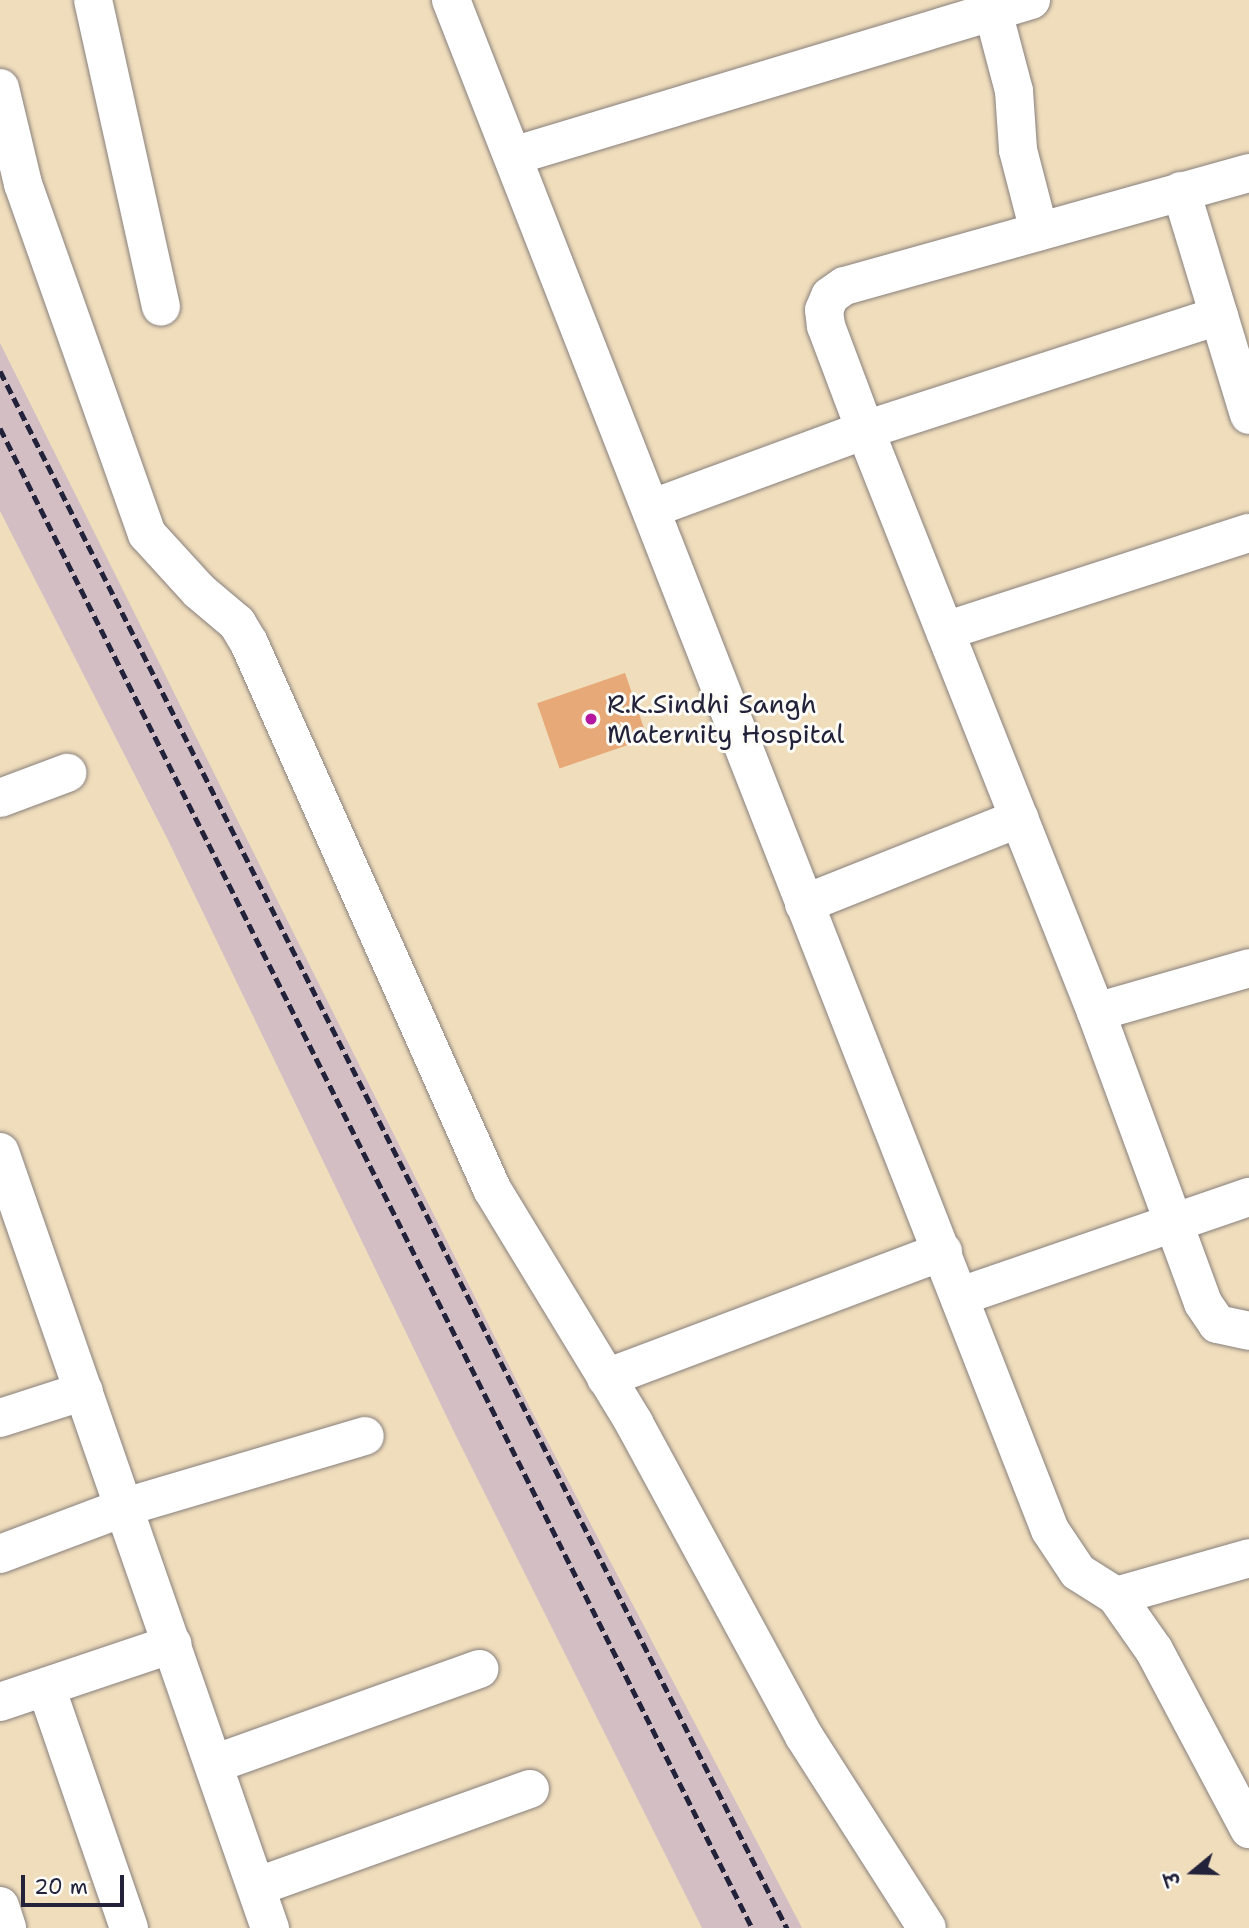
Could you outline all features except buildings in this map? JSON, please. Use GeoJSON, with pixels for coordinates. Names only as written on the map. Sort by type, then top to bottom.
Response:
{"type":"FeatureCollection","features":[{"type":"Feature","properties":{"kind":"street"},"geometry":{"type":"LineString","coordinates":[[93,0],[161,307]]}},
{"type":"Feature","properties":{"kind":"street"},"geometry":{"type":"LineString","coordinates":[[451,0],[653,508],[804,904],[961,1296],[1050,1530],[1077,1572],[1116,1596],[1154,1650],[1249,1829]]}},
{"type":"Feature","properties":{"kind":"street"},"geometry":{"type":"LineString","coordinates":[[513,156],[992,6],[1031,0]]}},
{"type":"Feature","properties":{"kind":"street"},"geometry":{"type":"LineString","coordinates":[[992,6],[1014,91],[1018,150],[1039,231]]}},
{"type":"Feature","properties":{"kind":"street"},"geometry":{"type":"LineString","coordinates":[[0,88],[23,184],[147,534],[199,591],[237,623],[249,643],[492,1189],[606,1378],[804,1736],[927,1928]]}},
{"type":"Feature","properties":{"kind":"street"},"geometry":{"type":"LineString","coordinates":[[1249,173],[844,286],[831,296],[824,310],[826,326],[865,430],[1096,1012],[1203,1303],[1217,1324],[1249,1331]]}},
{"type":"Feature","properties":{"kind":"street"},"geometry":{"type":"LineString","coordinates":[[1181,191],[1249,415]]}},
{"type":"Feature","properties":{"kind":"street"},"geometry":{"type":"LineString","coordinates":[[653,508],[865,430],[1219,316]]}},
{"type":"Feature","properties":{"kind":"street"},"geometry":{"type":"LineString","coordinates":[[945,631],[1249,533]]}},
{"type":"Feature","properties":{"kind":"street"},"geometry":{"type":"LineString","coordinates":[[0,798],[67,773]]}},
{"type":"Feature","properties":{"kind":"street"},"geometry":{"type":"LineString","coordinates":[[804,904],[1020,818]]}},
{"type":"Feature","properties":{"kind":"street"},"geometry":{"type":"LineString","coordinates":[[1096,1012],[1249,968]]}},
{"type":"Feature","properties":{"kind":"street"},"geometry":{"type":"LineString","coordinates":[[0,1152],[270,1928]]}},
{"type":"Feature","properties":{"kind":"street"},"geometry":{"type":"LineString","coordinates":[[961,1296],[1249,1198]]}},
{"type":"Feature","properties":{"kind":"street"},"geometry":{"type":"LineString","coordinates":[[606,1378],[943,1251]]}},
{"type":"Feature","properties":{"kind":"street"},"geometry":{"type":"LineString","coordinates":[[0,1418],[84,1391]]}},
{"type":"Feature","properties":{"kind":"street"},"geometry":{"type":"LineString","coordinates":[[0,1554],[125,1507],[365,1436]]}},
{"type":"Feature","properties":{"kind":"street"},"geometry":{"type":"LineString","coordinates":[[1116,1596],[1249,1558]]}},
{"type":"Feature","properties":{"kind":"street"},"geometry":{"type":"LineString","coordinates":[[0,1702],[172,1644]]}},
{"type":"Feature","properties":{"kind":"street"},"geometry":{"type":"LineString","coordinates":[[214,1764],[480,1669]]}},
{"type":"Feature","properties":{"kind":"street"},"geometry":{"type":"LineString","coordinates":[[46,1687],[129,1928]]}},
{"type":"Feature","properties":{"kind":"street"},"geometry":{"type":"LineString","coordinates":[[256,1887],[530,1788]]}},
{"type":"Feature","properties":{"kind":"street"},"geometry":{"type":"LineString","coordinates":[[0,1906],[7,1928]]}},
{"type":"Feature","properties":{"kind":"shaded area"},"geometry":{"type":"Polygon","coordinates":[[[0,343],[531,1410],[802,1928],[702,1928],[457,1438],[168,840],[0,511],[0,343]]]}},
{"type":"Feature","properties":{"kind":"railway"},"geometry":{"type":"LineString","coordinates":[[0,371],[787,1928]]}},
{"type":"Feature","properties":{"kind":"railway"},"geometry":{"type":"LineString","coordinates":[[0,428],[752,1928]]}},
{"type":"Feature","properties":{"kind":"place","name":"R.K.Sindhi Sangh Maternity Hospital"},"geometry":{"type":"Point","coordinates":[591,719]}}]}
